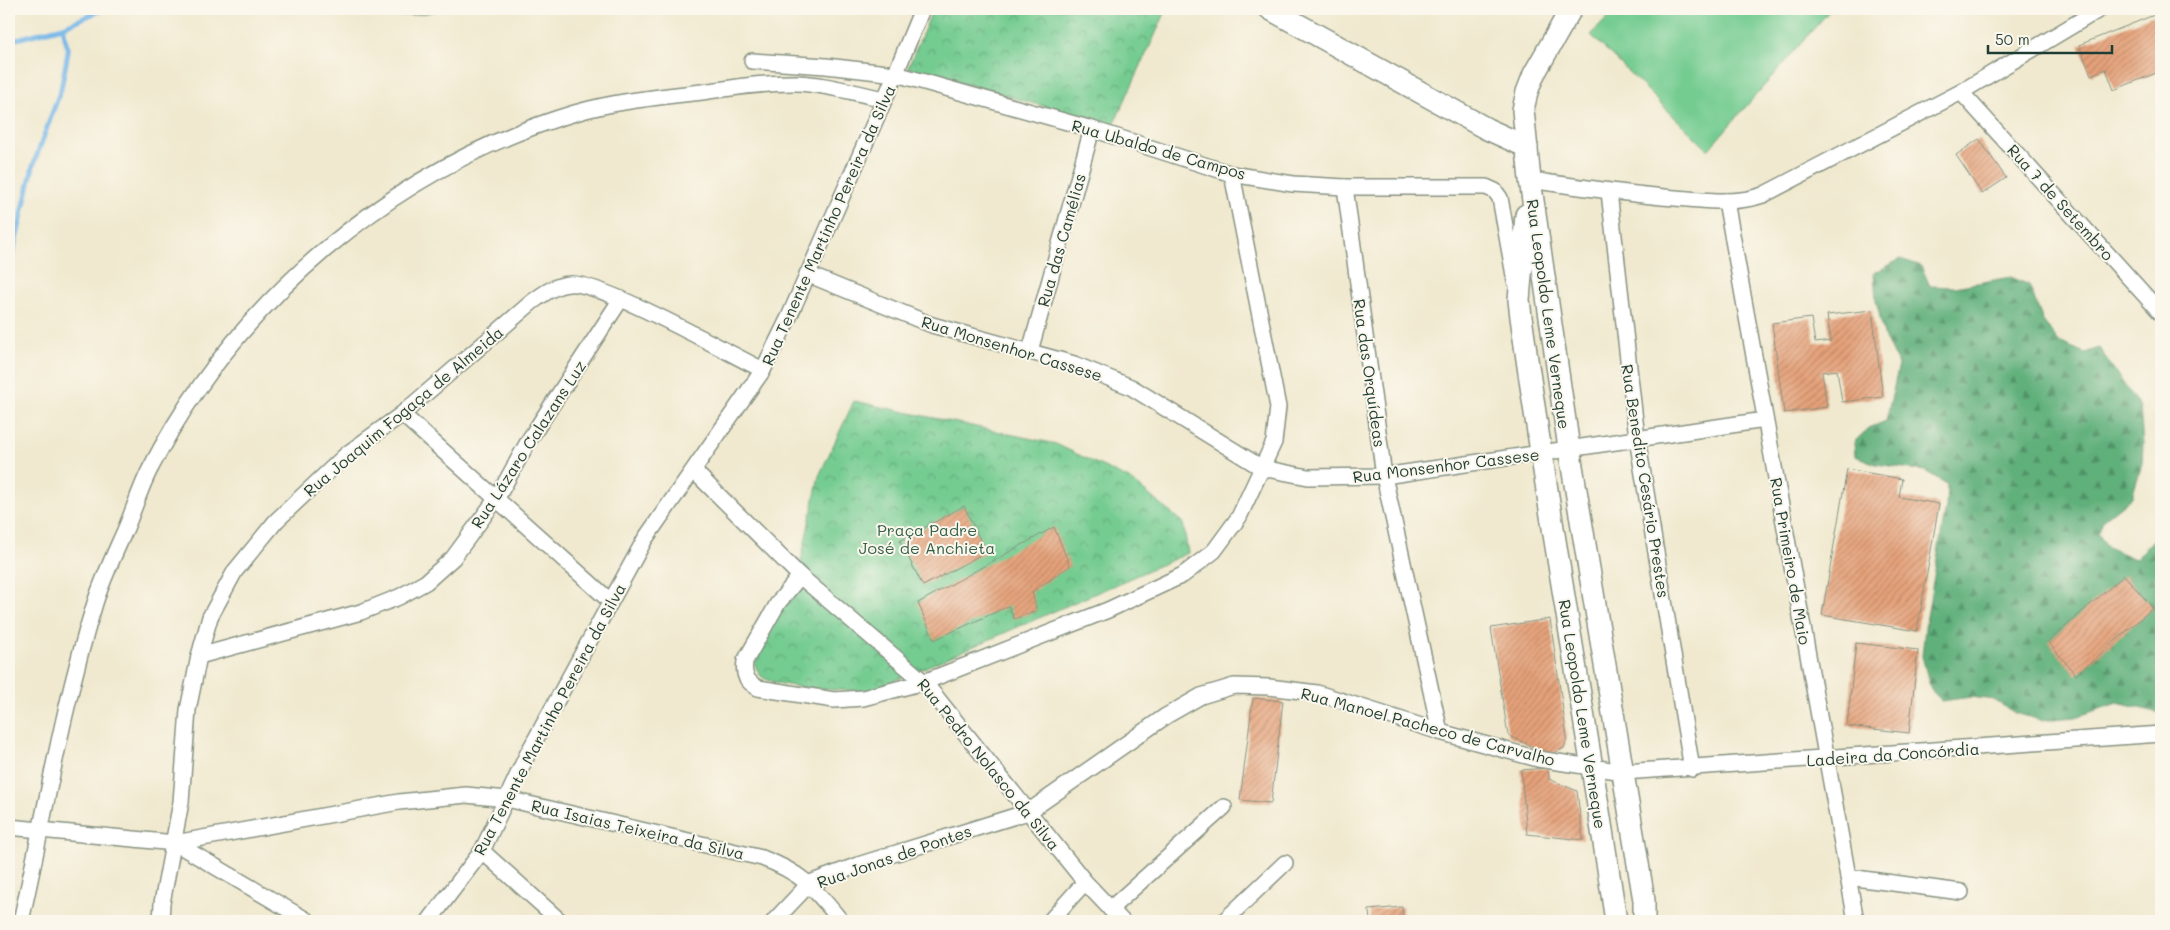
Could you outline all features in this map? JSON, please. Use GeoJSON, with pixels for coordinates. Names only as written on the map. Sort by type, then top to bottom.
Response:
{"type":"FeatureCollection","features":[{"type":"Feature","properties":{"kind":"main road"},"geometry":{"type":"LineString","coordinates":[[1270,9],[1487,129],[1527,147]]}},
{"type":"Feature","properties":{"kind":"main road"},"geometry":{"type":"LineString","coordinates":[[1530,180],[1523,110],[1527,92],[1571,9]]}},
{"type":"Feature","properties":{"kind":"main road","name":"Rua Leopoldo Leme Verneque"},"geometry":{"type":"LineString","coordinates":[[1530,180],[1518,300],[1540,453],[1593,768],[1616,921]]}},
{"type":"Feature","properties":{"kind":"main road","name":"Rua Leopoldo Leme Verneque"},"geometry":{"type":"LineString","coordinates":[[1530,180],[1569,448],[1644,900],[1644,921]]}},
{"type":"Feature","properties":{"kind":"street","name":"Rua Tenente Martinho Pereira da Silva"},"geometry":{"type":"LineString","coordinates":[[429,921],[482,851],[528,753],[645,539],[763,370],[896,74],[922,9]]}},
{"type":"Feature","properties":{"kind":"street"},"geometry":{"type":"LineString","coordinates":[[1530,180],[1609,192],[1726,202],[1750,199],[1961,92],[2100,9]]}},
{"type":"Feature","properties":{"kind":"street","name":"Rua Ubaldo de Campos"},"geometry":{"type":"LineString","coordinates":[[752,61],[826,66],[896,74],[1092,129],[1232,174],[1293,184],[1344,187],[1478,185],[1495,191],[1500,198],[1518,300]]}},
{"type":"Feature","properties":{"kind":"street"},"geometry":{"type":"LineString","coordinates":[[21,921],[42,829],[62,723],[96,600],[149,472],[200,387],[271,299],[352,226],[419,181],[514,134],[576,113],[639,99],[777,83],[820,85],[884,99]]}},
{"type":"Feature","properties":{"kind":"street","name":"Rua 7 de Setembro"},"geometry":{"type":"LineString","coordinates":[[1961,92],[2161,313]]}},
{"type":"Feature","properties":{"kind":"street","name":"Rua das Camélias"},"geometry":{"type":"LineString","coordinates":[[1030,351],[1092,129]]}},
{"type":"Feature","properties":{"kind":"street"},"geometry":{"type":"LineString","coordinates":[[800,576],[778,603],[745,661],[744,672],[748,682],[758,688],[834,700],[863,698],[924,682],[1108,610],[1183,575],[1214,551],[1239,517],[1274,442],[1278,407],[1232,174]]}},
{"type":"Feature","properties":{"kind":"street","name":"Rua das Orquídeas"},"geometry":{"type":"LineString","coordinates":[[1344,187],[1384,476],[1440,732]]}},
{"type":"Feature","properties":{"kind":"street","name":"Rua Benedito Cesário Prestes"},"geometry":{"type":"LineString","coordinates":[[1609,192],[1637,438],[1692,768]]}},
{"type":"Feature","properties":{"kind":"street","name":"Rua Primeiro de Maio"},"geometry":{"type":"LineString","coordinates":[[1726,202],[1856,921]]}},
{"type":"Feature","properties":{"kind":"street","name":"Rua Monsenhor Cassese"},"geometry":{"type":"LineString","coordinates":[[807,274],[932,325],[1074,364],[1131,387],[1262,468],[1308,477],[1384,476],[1765,420]]}},
{"type":"Feature","properties":{"kind":"street","name":"Rua Joaquim Fogaça de Almeida"},"geometry":{"type":"LineString","coordinates":[[160,921],[181,802],[188,710],[199,656],[210,616],[235,571],[276,521],[347,454],[402,414],[532,302],[552,288],[569,283],[588,286],[621,299],[763,370]]}},
{"type":"Feature","properties":{"kind":"street","name":"Rua Lázaro Calazans Luz"},"geometry":{"type":"LineString","coordinates":[[199,656],[361,612],[399,597],[426,582],[453,558],[497,498],[530,440],[621,299]]}},
{"type":"Feature","properties":{"kind":"street"},"geometry":{"type":"LineString","coordinates":[[402,414],[610,601]]}},
{"type":"Feature","properties":{"kind":"street","name":"Rua Pedro Nolasco da Silva"},"geometry":{"type":"LineString","coordinates":[[694,471],[800,576],[924,682],[1085,882],[1122,921]]}},
{"type":"Feature","properties":{"kind":"street","name":"Rua Manoel Pacheco de Carvalho"},"geometry":{"type":"LineString","coordinates":[[1028,812],[1166,716],[1201,696],[1234,686],[1269,687],[1317,694],[1440,732],[1538,759],[1624,772]]}},
{"type":"Feature","properties":{"kind":"street","name":"Ladeira da Concórdia"},"geometry":{"type":"LineString","coordinates":[[1624,772],[2161,734]]}},
{"type":"Feature","properties":{"kind":"street","name":"Rua Isaias Teixeira da Silva"},"geometry":{"type":"LineString","coordinates":[[175,843],[399,802],[466,795],[507,799],[762,858],[786,866],[810,883],[841,921]]}},
{"type":"Feature","properties":{"kind":"street"},"geometry":{"type":"LineString","coordinates":[[1110,909],[1224,807]]}},
{"type":"Feature","properties":{"kind":"street","name":"Rua Jonas de Pontes"},"geometry":{"type":"LineString","coordinates":[[774,921],[810,883],[858,865],[1028,812]]}},
{"type":"Feature","properties":{"kind":"street"},"geometry":{"type":"LineString","coordinates":[[9,827],[175,843],[308,921]]}},
{"type":"Feature","properties":{"kind":"street"},"geometry":{"type":"LineString","coordinates":[[482,851],[560,921]]}},
{"type":"Feature","properties":{"kind":"street"},"geometry":{"type":"LineString","coordinates":[[1224,921],[1285,862]]}},
{"type":"Feature","properties":{"kind":"street"},"geometry":{"type":"LineString","coordinates":[[1848,878],[1961,892]]}},
{"type":"Feature","properties":{"kind":"street"},"geometry":{"type":"LineString","coordinates":[[1050,921],[1085,882]]}},
{"type":"Feature","properties":{"kind":"green space"},"geometry":{"type":"Polygon","coordinates":[[[328,9],[442,9],[414,15],[385,16],[328,9]]]}},
{"type":"Feature","properties":{"kind":"green space"},"geometry":{"type":"Polygon","coordinates":[[[933,9],[1167,9],[1113,126],[908,68],[933,9]]]}},
{"type":"Feature","properties":{"kind":"green space"},"geometry":{"type":"Polygon","coordinates":[[[1616,9],[1831,9],[1708,150],[1591,35],[1616,9]]]}},
{"type":"Feature","properties":{"kind":"green space"},"geometry":{"type":"Polygon","coordinates":[[[1901,259],[1921,266],[1930,286],[1955,287],[2011,277],[2029,285],[2043,321],[2059,342],[2085,353],[2099,348],[2140,408],[2143,444],[2142,464],[2132,497],[2103,520],[2098,534],[2108,547],[2135,559],[2161,532],[2161,713],[2117,703],[2076,717],[2041,720],[2015,713],[1994,700],[1971,697],[1942,701],[1931,690],[1922,656],[1946,507],[1947,484],[1925,471],[1876,464],[1855,456],[1854,442],[1869,428],[1886,421],[1899,365],[1885,339],[1876,300],[1874,273],[1901,259]]]}},
{"type":"Feature","properties":{"kind":"green space","name":"Praça Padre José de Anchieta"},"geometry":{"type":"Polygon","coordinates":[[[854,401],[1056,444],[1131,480],[1183,523],[1188,553],[871,691],[812,688],[767,680],[760,675],[755,665],[760,648],[800,566],[819,476],[854,401]]]}},
{"type":"Feature","properties":{"kind":"building"},"geometry":{"type":"Polygon","coordinates":[[[2154,15],[2161,33],[2161,71],[2114,90],[2106,69],[2091,75],[2079,45],[2154,15]]]}},
{"type":"Feature","properties":{"kind":"building"},"geometry":{"type":"Polygon","coordinates":[[[1979,139],[2006,178],[1982,194],[1956,155],[1979,139]]]}},
{"type":"Feature","properties":{"kind":"building"},"geometry":{"type":"Polygon","coordinates":[[[1872,310],[1883,397],[1842,402],[1837,370],[1822,372],[1827,407],[1784,413],[1772,323],[1811,318],[1815,343],[1831,341],[1827,315],[1872,310]]]}},
{"type":"Feature","properties":{"kind":"building"},"geometry":{"type":"Polygon","coordinates":[[[1847,469],[1902,479],[1899,497],[1939,504],[1917,631],[1822,615],[1847,469]]]}},
{"type":"Feature","properties":{"kind":"building"},"geometry":{"type":"Polygon","coordinates":[[[964,506],[986,552],[923,586],[900,541],[964,506]]]}},
{"type":"Feature","properties":{"kind":"building"},"geometry":{"type":"Polygon","coordinates":[[[1054,527],[1070,566],[1032,592],[1037,611],[1014,619],[1009,606],[934,640],[918,603],[1054,527]]]}},
{"type":"Feature","properties":{"kind":"building"},"geometry":{"type":"Polygon","coordinates":[[[2124,575],[2153,608],[2076,675],[2048,642],[2124,575]]]}},
{"type":"Feature","properties":{"kind":"building"},"geometry":{"type":"Polygon","coordinates":[[[1550,619],[1567,738],[1564,748],[1554,753],[1543,752],[1508,735],[1491,628],[1550,619]]]}},
{"type":"Feature","properties":{"kind":"building"},"geometry":{"type":"Polygon","coordinates":[[[1856,643],[1918,650],[1909,733],[1847,726],[1856,643]]]}},
{"type":"Feature","properties":{"kind":"building"},"geometry":{"type":"Polygon","coordinates":[[[1253,698],[1283,701],[1271,803],[1240,800],[1253,698]]]}},
{"type":"Feature","properties":{"kind":"building"},"geometry":{"type":"Polygon","coordinates":[[[1548,768],[1549,779],[1577,791],[1583,840],[1527,834],[1521,770],[1548,768]]]}},
{"type":"Feature","properties":{"kind":"building"},"geometry":{"type":"Polygon","coordinates":[[[1402,907],[1403,921],[1370,921],[1369,910],[1402,907]]]}},
{"type":"Feature","properties":{"kind":"waterway"},"geometry":{"type":"LineString","coordinates":[[9,41],[63,27],[104,9]]}},
{"type":"Feature","properties":{"kind":"waterway"},"geometry":{"type":"LineString","coordinates":[[1114,9],[1130,14],[1150,9]]}},
{"type":"Feature","properties":{"kind":"waterway"},"geometry":{"type":"LineString","coordinates":[[9,271],[33,166],[61,89],[68,52],[63,27]]}}]}
